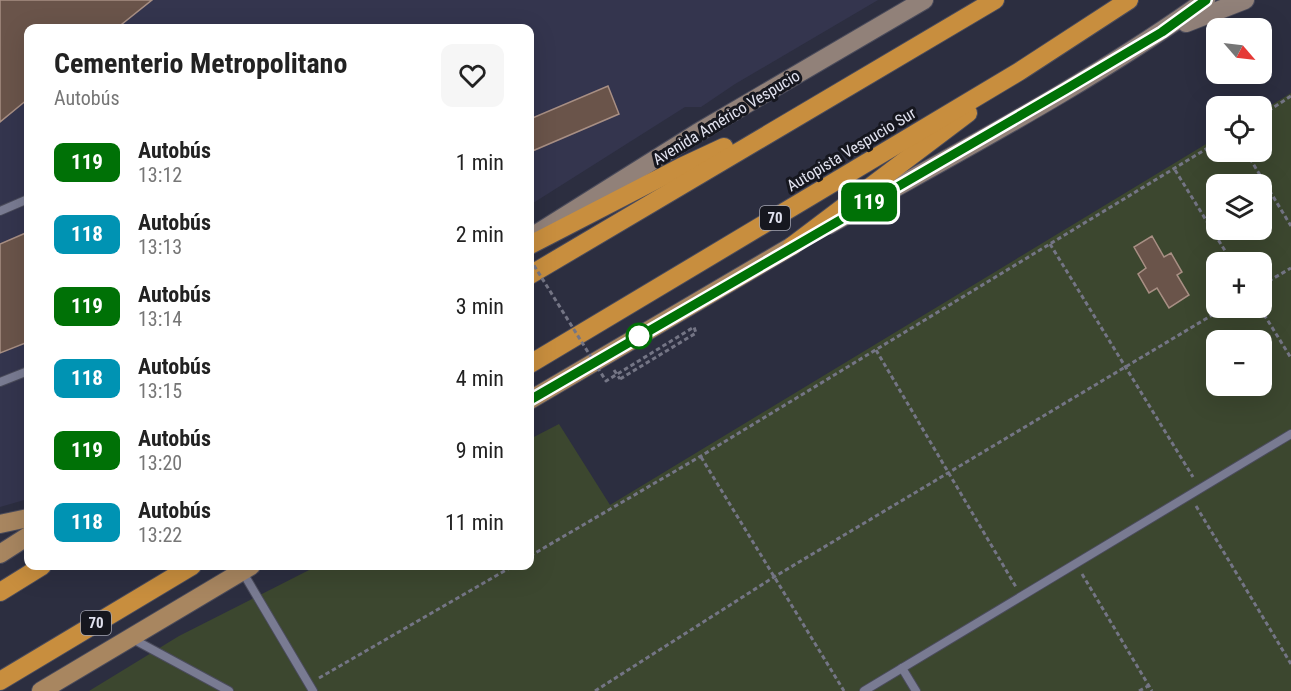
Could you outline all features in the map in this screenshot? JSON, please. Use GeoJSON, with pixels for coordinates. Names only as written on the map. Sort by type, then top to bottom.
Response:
{"type":"FeatureCollection","features":[{"type":"Feature","properties":{"kind":"highway"},"geometry":{"type":"LineString","coordinates":[[534,273],[994,0]]}},
{"type":"Feature","properties":{"kind":"highway","name":"Autopista Vespucio Sur"},"geometry":{"type":"LineString","coordinates":[[534,362],[1020,71],[1129,0]]}},
{"type":"Feature","properties":{"kind":"highway"},"geometry":{"type":"LineString","coordinates":[[792,246],[942,134],[1020,71]]}},
{"type":"Feature","properties":{"kind":"highway"},"geometry":{"type":"LineString","coordinates":[[534,243],[681,167],[805,111]]}},
{"type":"Feature","properties":{"kind":"highway"},"geometry":{"type":"LineString","coordinates":[[0,592],[36,570]]}},
{"type":"Feature","properties":{"kind":"highway","name":"70"},"geometry":{"type":"LineString","coordinates":[[0,681],[185,570]]}},
{"type":"Feature","properties":{"kind":"main road","name":"Avenida Américo Vespucio"},"geometry":{"type":"LineString","coordinates":[[534,235],[697,133],[924,0]]}},
{"type":"Feature","properties":{"kind":"main road"},"geometry":{"type":"LineString","coordinates":[[534,398],[792,246],[1036,107],[1162,32],[1206,0]]}},
{"type":"Feature","properties":{"kind":"main road"},"geometry":{"type":"LineString","coordinates":[[1162,32],[1245,0]]}},
{"type":"Feature","properties":{"kind":"main road"},"geometry":{"type":"LineString","coordinates":[[0,524],[24,520]]}},
{"type":"Feature","properties":{"kind":"main road"},"geometry":{"type":"LineString","coordinates":[[0,554],[24,539]]}},
{"type":"Feature","properties":{"kind":"main road"},"geometry":{"type":"LineString","coordinates":[[40,691],[243,570]]}},
{"type":"Feature","properties":{"kind":"main road"},"geometry":{"type":"LineString","coordinates":[[54,691],[71,672]]}},
{"type":"Feature","properties":{"kind":"lane"},"geometry":{"type":"LineString","coordinates":[[0,211],[24,201]]}},
{"type":"Feature","properties":{"kind":"lane"},"geometry":{"type":"LineString","coordinates":[[0,382],[24,373]]}},
{"type":"Feature","properties":{"kind":"lane"},"geometry":{"type":"LineString","coordinates":[[864,691],[1291,435]]}},
{"type":"Feature","properties":{"kind":"lane"},"geometry":{"type":"LineString","coordinates":[[247,570],[313,691]]}},
{"type":"Feature","properties":{"kind":"lane"},"geometry":{"type":"LineString","coordinates":[[129,638],[229,691]]}},
{"type":"Feature","properties":{"kind":"lane"},"geometry":{"type":"LineString","coordinates":[[902,668],[916,691]]}},
{"type":"Feature","properties":{"kind":"path"},"geometry":{"type":"LineString","coordinates":[[1272,108],[1291,96]]}},
{"type":"Feature","properties":{"kind":"path"},"geometry":{"type":"LineString","coordinates":[[534,554],[701,456],[1206,149]]}},
{"type":"Feature","properties":{"kind":"path"},"geometry":{"type":"LineString","coordinates":[[1252,162],[1291,226]]}},
{"type":"Feature","properties":{"kind":"path"},"geometry":{"type":"LineString","coordinates":[[1174,169],[1226,252]]}},
{"type":"Feature","properties":{"kind":"path"},"geometry":{"type":"LineString","coordinates":[[1050,244],[1200,489]]}},
{"type":"Feature","properties":{"kind":"path"},"geometry":{"type":"LineString","coordinates":[[534,265],[606,381],[694,327],[696,333],[620,378]]}},
{"type":"Feature","properties":{"kind":"path"},"geometry":{"type":"LineString","coordinates":[[1272,279],[1291,268]]}},
{"type":"Feature","properties":{"kind":"path"},"geometry":{"type":"LineString","coordinates":[[595,691],[774,577],[1207,318]]}},
{"type":"Feature","properties":{"kind":"path"},"geometry":{"type":"LineString","coordinates":[[1266,318],[1291,358]]}},
{"type":"Feature","properties":{"kind":"path"},"geometry":{"type":"LineString","coordinates":[[876,349],[1022,596]]}},
{"type":"Feature","properties":{"kind":"path"},"geometry":{"type":"LineString","coordinates":[[701,456],[844,691]]}},
{"type":"Feature","properties":{"kind":"path"},"geometry":{"type":"LineString","coordinates":[[1190,495],[1291,664]]}},
{"type":"Feature","properties":{"kind":"path"},"geometry":{"type":"LineString","coordinates":[[1076,564],[1152,691]]}},
{"type":"Feature","properties":{"kind":"path"},"geometry":{"type":"LineString","coordinates":[[318,679],[506,570]]}},
{"type":"Feature","properties":{"kind":"path"},"geometry":{"type":"LineString","coordinates":[[1139,691],[1149,685]]}},
{"type":"Feature","properties":{"kind":"shaded area"},"geometry":{"type":"Polygon","coordinates":[[[0,0],[878,0],[735,84],[701,107],[685,107],[534,202],[534,24],[24,24],[24,500],[0,507],[0,0]]]}},
{"type":"Feature","properties":{"kind":"green space"},"geometry":{"type":"Polygon","coordinates":[[[1291,93],[1291,691],[89,691],[179,636],[309,570],[534,570],[534,437],[559,424],[610,505],[1206,144],[1206,162],[1272,162],[1272,105],[1291,93]]]}},
{"type":"Feature","properties":{"kind":"building"},"geometry":{"type":"Polygon","coordinates":[[[0,0],[152,0],[122,24],[24,24],[24,102],[0,122],[0,0]]]}},
{"type":"Feature","properties":{"kind":"building"},"geometry":{"type":"Polygon","coordinates":[[[608,86],[619,114],[534,150],[534,117],[608,86]]]}},
{"type":"Feature","properties":{"kind":"building"},"geometry":{"type":"Polygon","coordinates":[[[24,234],[24,344],[0,353],[0,244],[24,234]]]}},
{"type":"Feature","properties":{"kind":"building"},"geometry":{"type":"Polygon","coordinates":[[[1152,236],[1164,257],[1171,253],[1182,272],[1177,275],[1189,295],[1169,308],[1157,288],[1149,293],[1138,274],[1146,268],[1134,247],[1152,236]]]}},
{"type":"Feature","properties":{"kind":"bus line","name":"119"},"geometry":{"type":"LineString","coordinates":[[534,398],[1066,89],[1162,32],[1206,0]]}}]}
